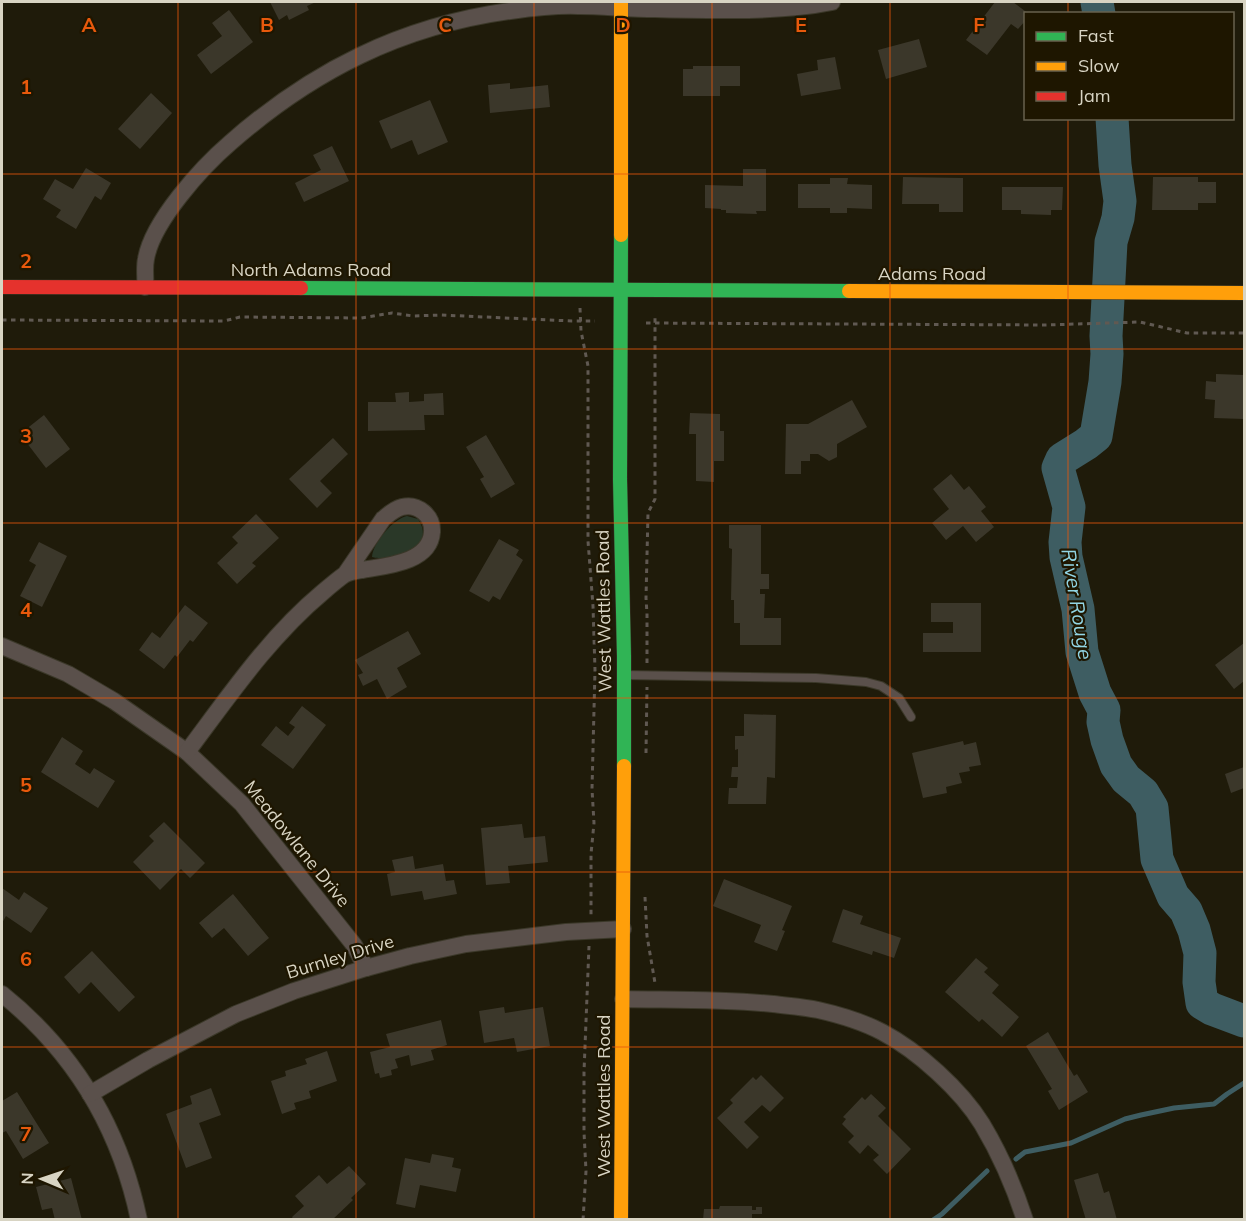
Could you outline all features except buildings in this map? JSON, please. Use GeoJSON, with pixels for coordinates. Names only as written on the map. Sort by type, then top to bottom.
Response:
{"type":"FeatureCollection","features":[{"type":"Feature","properties":{"kind":"street"},"geometry":{"type":"LineString","coordinates":[[145,287],[146,259],[153,240],[166,216],[213,159],[267,111],[305,85],[360,55],[401,38],[469,18],[545,7],[621,5],[655,9],[759,10],[789,9],[832,2]]}},
{"type":"Feature","properties":{"kind":"street","name":"West Wattles Road"},"geometry":{"type":"LineString","coordinates":[[621,5],[620,479],[624,675],[621,1220]]}},
{"type":"Feature","properties":{"kind":"street","name":"North Adams Road"},"geometry":{"type":"LineString","coordinates":[[2,287],[620,289]]}},
{"type":"Feature","properties":{"kind":"street","name":"Adams Road"},"geometry":{"type":"LineString","coordinates":[[620,289],[1245,292]]}},
{"type":"Feature","properties":{"kind":"street"},"geometry":{"type":"LineString","coordinates":[[188,752],[256,661],[308,605],[346,573],[390,512],[409,506],[427,515],[432,527],[432,535],[425,550],[418,556],[346,573]]}},
{"type":"Feature","properties":{"kind":"street","name":"Meadowlane Drive"},"geometry":{"type":"LineString","coordinates":[[2,646],[68,675],[114,701],[188,752],[242,804],[354,945],[366,968]]}},
{"type":"Feature","properties":{"kind":"street","name":"Burnley Drive"},"geometry":{"type":"LineString","coordinates":[[90,1094],[148,1060],[236,1014],[294,991],[366,968],[466,944],[566,932],[622,929]]}},
{"type":"Feature","properties":{"kind":"street"},"geometry":{"type":"LineString","coordinates":[[2,994],[31,1019],[50,1040],[90,1094],[122,1160],[139,1220]]}},
{"type":"Feature","properties":{"kind":"street"},"geometry":{"type":"LineString","coordinates":[[623,999],[718,1000],[800,1007],[849,1019],[882,1032],[911,1050],[937,1072],[981,1122],[1001,1158],[1025,1220]]}},
{"type":"Feature","properties":{"kind":"lane"},"geometry":{"type":"LineString","coordinates":[[624,675],[816,678],[866,682],[881,686],[899,698],[911,717]]}},
{"type":"Feature","properties":{"kind":"path"},"geometry":{"type":"LineString","coordinates":[[580,308],[582,337],[588,366],[588,541],[595,670],[591,918]]}},
{"type":"Feature","properties":{"kind":"path"},"geometry":{"type":"LineString","coordinates":[[2,320],[224,321],[240,317],[361,318],[392,313],[413,316],[595,321]]}},
{"type":"Feature","properties":{"kind":"path"},"geometry":{"type":"LineString","coordinates":[[646,754],[648,513],[656,493],[655,315]]}},
{"type":"Feature","properties":{"kind":"path"},"geometry":{"type":"LineString","coordinates":[[646,323],[1045,325],[1140,322],[1187,333],[1245,333]]}},
{"type":"Feature","properties":{"kind":"path"},"geometry":{"type":"LineString","coordinates":[[645,890],[647,936],[658,999]]}},
{"type":"Feature","properties":{"kind":"path"},"geometry":{"type":"LineString","coordinates":[[582,1220],[586,1171],[584,1071],[589,943]]}},
{"type":"Feature","properties":{"kind":"green space"},"geometry":{"type":"Polygon","coordinates":[[[407,516],[418,519],[422,527],[423,534],[418,545],[399,555],[372,557],[376,545],[385,532],[407,516]]]}},
{"type":"Feature","properties":{"kind":"waterway","name":"River Rouge"},"geometry":{"type":"LineString","coordinates":[[1097,2],[1099,12]]}},
{"type":"Feature","properties":{"kind":"waterway","name":"River Rouge"},"geometry":{"type":"LineString","coordinates":[[1112,120],[1120,201],[1111,242],[1105,382],[1096,436],[1062,459],[1058,468],[1069,507],[1065,542],[1066,557],[1078,609],[1082,652],[1095,693],[1104,710],[1103,722],[1107,740],[1116,765],[1126,779],[1143,793],[1152,808],[1157,859],[1173,896],[1186,911],[1200,953],[1199,982],[1202,1003],[1244,1021]]}},
{"type":"Feature","properties":{"kind":"waterway"},"geometry":{"type":"LineString","coordinates":[[1016,1159],[1025,1152],[1071,1143],[1125,1119],[1174,1108],[1214,1104],[1244,1083]]}},
{"type":"Feature","properties":{"kind":"waterway"},"geometry":{"type":"LineString","coordinates":[[933,1220],[987,1171]]}},
{"type":"Feature","properties":{"kind":"traffic: fast"},"geometry":{"type":"LineString","coordinates":[[621,235],[620,479],[624,766]]}},
{"type":"Feature","properties":{"kind":"traffic: fast"},"geometry":{"type":"LineString","coordinates":[[301,288],[849,291]]}},
{"type":"Feature","properties":{"kind":"traffic: slow"},"geometry":{"type":"LineString","coordinates":[[621,2],[621,235]]}},
{"type":"Feature","properties":{"kind":"traffic: slow"},"geometry":{"type":"LineString","coordinates":[[849,291],[1244,293]]}},
{"type":"Feature","properties":{"kind":"traffic: slow"},"geometry":{"type":"LineString","coordinates":[[621,1220],[624,766]]}},
{"type":"Feature","properties":{"kind":"traffic: jam"},"geometry":{"type":"LineString","coordinates":[[2,287],[301,288]]}}]}
